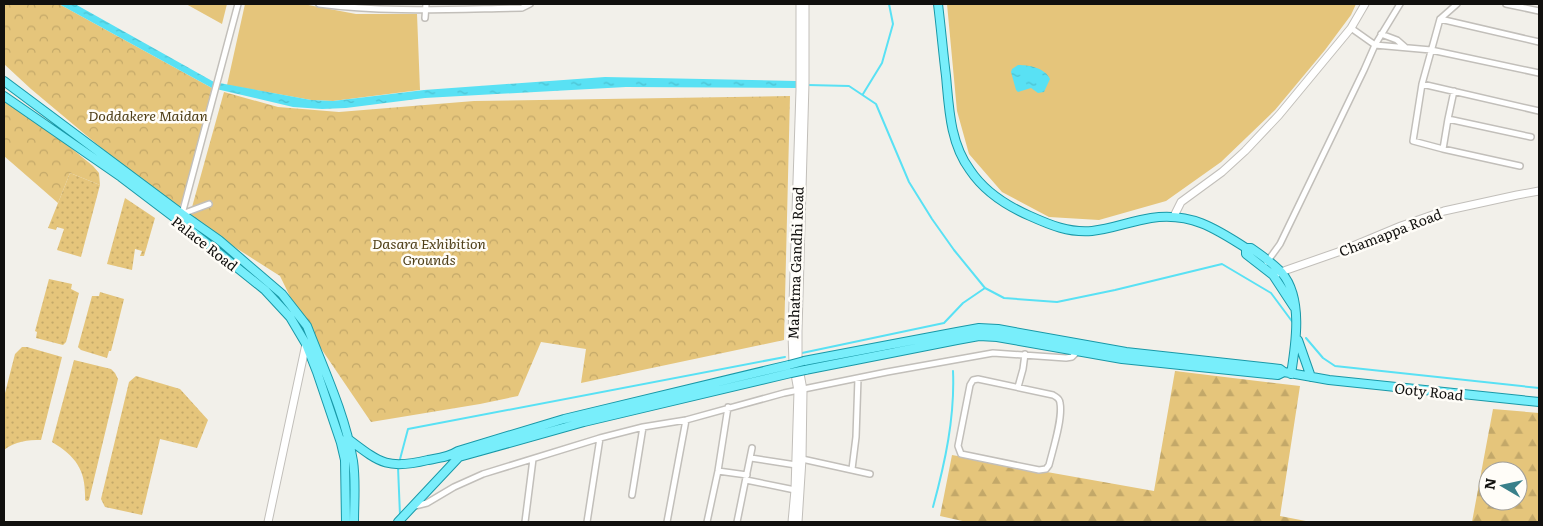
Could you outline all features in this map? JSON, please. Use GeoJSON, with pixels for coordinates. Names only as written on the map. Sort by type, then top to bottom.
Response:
{"type":"FeatureCollection","features":[{"type":"Feature","properties":{"kind":"main road"},"geometry":{"type":"LineString","coordinates":[[938,4],[951,123],[960,152],[970,170],[984,187],[1019,211],[1062,229],[1090,231],[1150,218],[1174,216],[1200,222],[1214,228],[1246,248],[1251,248],[1266,263],[1281,272],[1296,299],[1294,307],[1297,338],[1315,378]]}},
{"type":"Feature","properties":{"kind":"main road"},"geometry":{"type":"LineString","coordinates":[[4,80],[219,240],[282,294],[297,312],[307,326],[334,395],[344,441],[346,522]]}},
{"type":"Feature","properties":{"kind":"main road","name":"Palace Road"},"geometry":{"type":"LineString","coordinates":[[4,96],[121,177],[265,290],[290,317],[306,344],[344,441]]}},
{"type":"Feature","properties":{"kind":"main road"},"geometry":{"type":"LineString","coordinates":[[1266,263],[1294,307]]}},
{"type":"Feature","properties":{"kind":"main road"},"geometry":{"type":"LineString","coordinates":[[344,441],[390,464],[406,465],[790,369],[804,362],[979,328],[998,329],[1126,352],[1280,369],[1288,373]]}},
{"type":"Feature","properties":{"kind":"main road"},"geometry":{"type":"LineString","coordinates":[[790,369],[805,370],[930,344],[979,336],[997,337],[1122,359],[1278,376],[1288,373]]}},
{"type":"Feature","properties":{"kind":"main road"},"geometry":{"type":"LineString","coordinates":[[1288,373],[1297,338]]}},
{"type":"Feature","properties":{"kind":"main road","name":"Ooty Road"},"geometry":{"type":"LineString","coordinates":[[1288,373],[1315,378],[1539,402]]}},
{"type":"Feature","properties":{"kind":"main road"},"geometry":{"type":"LineString","coordinates":[[344,441],[353,462],[355,481],[354,522]]}},
{"type":"Feature","properties":{"kind":"main road"},"geometry":{"type":"LineString","coordinates":[[400,520],[414,506],[456,454]]}},
{"type":"Feature","properties":{"kind":"street"},"geometry":{"type":"LineString","coordinates":[[182,214],[238,4]]}},
{"type":"Feature","properties":{"kind":"street"},"geometry":{"type":"LineString","coordinates":[[319,4],[355,9],[426,6],[522,6],[530,4]]}},
{"type":"Feature","properties":{"kind":"street","name":"Mahatma Gandhi Road"},"geometry":{"type":"LineString","coordinates":[[800,4],[802,86]]}},
{"type":"Feature","properties":{"kind":"street","name":"Mahatma Gandhi Road"},"geometry":{"type":"LineString","coordinates":[[798,522],[802,459],[800,390],[793,363],[792,334],[805,4]]}},
{"type":"Feature","properties":{"kind":"street"},"geometry":{"type":"LineString","coordinates":[[1174,216],[1181,202],[1222,172],[1280,115],[1351,28],[1365,4]]}},
{"type":"Feature","properties":{"kind":"street"},"geometry":{"type":"LineString","coordinates":[[1266,263],[1280,244],[1375,45],[1400,4]]}},
{"type":"Feature","properties":{"kind":"street"},"geometry":{"type":"LineString","coordinates":[[1457,4],[1440,20],[1422,84],[1413,141],[1520,166]]}},
{"type":"Feature","properties":{"kind":"street"},"geometry":{"type":"LineString","coordinates":[[1506,4],[1539,11]]}},
{"type":"Feature","properties":{"kind":"street"},"geometry":{"type":"LineString","coordinates":[[425,18],[426,6]]}},
{"type":"Feature","properties":{"kind":"street"},"geometry":{"type":"LineString","coordinates":[[1440,20],[1539,42]]}},
{"type":"Feature","properties":{"kind":"street"},"geometry":{"type":"LineString","coordinates":[[1351,28],[1375,45],[1431,50],[1539,73]]}},
{"type":"Feature","properties":{"kind":"street"},"geometry":{"type":"LineString","coordinates":[[1381,34],[1397,40],[1405,48]]}},
{"type":"Feature","properties":{"kind":"street"},"geometry":{"type":"LineString","coordinates":[[1422,84],[1539,111]]}},
{"type":"Feature","properties":{"kind":"street"},"geometry":{"type":"LineString","coordinates":[[1443,149],[1454,91]]}},
{"type":"Feature","properties":{"kind":"street"},"geometry":{"type":"LineString","coordinates":[[1448,119],[1532,137]]}},
{"type":"Feature","properties":{"kind":"street","name":"Chamappa Road"},"geometry":{"type":"LineString","coordinates":[[1272,275],[1341,251],[1401,226],[1444,212],[1539,191]]}},
{"type":"Feature","properties":{"kind":"street"},"geometry":{"type":"LineString","coordinates":[[182,214],[209,204]]}},
{"type":"Feature","properties":{"kind":"street"},"geometry":{"type":"LineString","coordinates":[[268,522],[306,344]]}},
{"type":"Feature","properties":{"kind":"street"},"geometry":{"type":"LineString","coordinates":[[414,506],[427,503],[454,487],[483,474],[533,458],[643,427],[686,420],[728,407],[800,390],[992,353],[1066,358],[1072,357],[1077,352]]}},
{"type":"Feature","properties":{"kind":"street"},"geometry":{"type":"LineString","coordinates":[[1018,387],[1025,354]]}},
{"type":"Feature","properties":{"kind":"street"},"geometry":{"type":"LineString","coordinates":[[852,469],[856,437],[858,378]]}},
{"type":"Feature","properties":{"kind":"street"},"geometry":{"type":"LineString","coordinates":[[978,379],[1018,387],[1053,395],[1059,399],[1060,416],[1049,465],[1046,469],[1039,470],[961,454],[958,446],[972,382],[978,379]]}},
{"type":"Feature","properties":{"kind":"street","name":"Mahatma Gandhi Road"},"geometry":{"type":"LineString","coordinates":[[792,522],[800,390]]}},
{"type":"Feature","properties":{"kind":"street"},"geometry":{"type":"LineString","coordinates":[[707,522],[718,471],[728,407]]}},
{"type":"Feature","properties":{"kind":"street"},"geometry":{"type":"LineString","coordinates":[[667,522],[686,420]]}},
{"type":"Feature","properties":{"kind":"street"},"geometry":{"type":"LineString","coordinates":[[632,495],[643,427]]}},
{"type":"Feature","properties":{"kind":"street"},"geometry":{"type":"LineString","coordinates":[[588,522],[600,438]]}},
{"type":"Feature","properties":{"kind":"street"},"geometry":{"type":"LineString","coordinates":[[737,522],[752,448]]}},
{"type":"Feature","properties":{"kind":"street"},"geometry":{"type":"LineString","coordinates":[[525,522],[533,458]]}},
{"type":"Feature","properties":{"kind":"street"},"geometry":{"type":"LineString","coordinates":[[751,458],[796,465]]}},
{"type":"Feature","properties":{"kind":"street"},"geometry":{"type":"LineString","coordinates":[[802,459],[870,474]]}},
{"type":"Feature","properties":{"kind":"street"},"geometry":{"type":"LineString","coordinates":[[718,471],[795,490]]}},
{"type":"Feature","properties":{"kind":"green space","name":"Doddakere Maidan"},"geometry":{"type":"Polygon","coordinates":[[[4,4],[59,4],[212,88],[182,202],[179,207],[173,208],[31,89],[4,64],[4,4]]]}},
{"type":"Feature","properties":{"kind":"green space"},"geometry":{"type":"Polygon","coordinates":[[[186,4],[227,4],[222,24],[186,4]]]}},
{"type":"Feature","properties":{"kind":"green space"},"geometry":{"type":"Polygon","coordinates":[[[245,4],[303,4],[356,14],[417,14],[420,90],[333,101],[311,100],[227,85],[245,4]]]}},
{"type":"Feature","properties":{"kind":"green space"},"geometry":{"type":"Polygon","coordinates":[[[947,4],[1356,4],[1351,15],[1325,50],[1275,110],[1221,162],[1166,201],[1099,220],[1049,217],[1002,192],[969,154],[957,111],[947,4]]]}},
{"type":"Feature","properties":{"kind":"green space","name":"Dasara Exhibition Grounds"},"geometry":{"type":"Polygon","coordinates":[[[224,92],[278,107],[339,112],[474,101],[790,96],[784,340],[581,383],[586,349],[541,342],[518,396],[371,422],[301,319],[280,276],[189,218],[224,92]]]}},
{"type":"Feature","properties":{"kind":"green space"},"geometry":{"type":"Polygon","coordinates":[[[4,93],[93,166],[99,173],[100,185],[70,173],[58,203],[4,156],[4,93]]]}},
{"type":"Feature","properties":{"kind":"green space"},"geometry":{"type":"Polygon","coordinates":[[[70,173],[100,185],[81,257],[57,250],[64,229],[57,227],[56,230],[48,228],[70,173]]]}},
{"type":"Feature","properties":{"kind":"green space"},"geometry":{"type":"Polygon","coordinates":[[[125,198],[155,218],[144,256],[140,256],[142,251],[135,249],[132,270],[107,264],[125,198]]]}},
{"type":"Feature","properties":{"kind":"green space"},"geometry":{"type":"Polygon","coordinates":[[[49,279],[72,284],[71,289],[79,293],[66,342],[63,345],[36,338],[37,332],[35,331],[49,279]]]}},
{"type":"Feature","properties":{"kind":"green space"},"geometry":{"type":"Polygon","coordinates":[[[100,292],[124,299],[111,351],[109,351],[107,358],[81,350],[78,347],[92,296],[99,296],[100,292]]]}},
{"type":"Feature","properties":{"kind":"green space"},"geometry":{"type":"Polygon","coordinates":[[[22,347],[62,357],[41,440],[22,442],[4,450],[4,397],[15,354],[22,347]]]}},
{"type":"Feature","properties":{"kind":"green space"},"geometry":{"type":"Polygon","coordinates":[[[74,360],[111,369],[118,379],[89,500],[87,501],[85,500],[82,473],[74,459],[52,442],[74,360]]]}},
{"type":"Feature","properties":{"kind":"green space"},"geometry":{"type":"Polygon","coordinates":[[[1175,371],[1300,386],[1280,516],[1311,522],[967,522],[940,516],[952,455],[1154,491],[1175,371]]]}},
{"type":"Feature","properties":{"kind":"green space"},"geometry":{"type":"Polygon","coordinates":[[[136,376],[180,389],[208,420],[197,448],[160,439],[142,515],[105,507],[101,499],[129,382],[136,376]]]}},
{"type":"Feature","properties":{"kind":"green space"},"geometry":{"type":"Polygon","coordinates":[[[1493,409],[1539,413],[1539,522],[1472,522],[1478,490],[1478,511],[1528,511],[1528,461],[1483,461],[1493,409]]]}},
{"type":"Feature","properties":{"kind":"water"},"geometry":{"type":"Polygon","coordinates":[[[59,4],[75,4],[214,82],[311,100],[333,101],[424,90],[605,77],[796,81],[796,88],[626,87],[425,98],[346,108],[293,107],[212,88],[59,4]]]}},
{"type":"Feature","properties":{"kind":"water"},"geometry":{"type":"Polygon","coordinates":[[[1018,65],[1037,68],[1048,75],[1050,79],[1044,92],[1038,93],[1031,88],[1018,92],[1016,90],[1011,72],[1018,65]]]}},
{"type":"Feature","properties":{"kind":"waterway"},"geometry":{"type":"LineString","coordinates":[[863,94],[882,63],[893,24],[889,4]]}},
{"type":"Feature","properties":{"kind":"waterway"},"geometry":{"type":"LineString","coordinates":[[808,85],[849,86],[876,104],[909,182],[932,219],[985,288],[1004,298],[1057,302],[1222,264],[1271,293],[1294,324]]}},
{"type":"Feature","properties":{"kind":"waterway"},"geometry":{"type":"LineString","coordinates":[[802,353],[944,323],[963,303],[985,288]]}},
{"type":"Feature","properties":{"kind":"waterway"},"geometry":{"type":"LineString","coordinates":[[1306,338],[1323,358],[1335,366],[1539,388]]}},
{"type":"Feature","properties":{"kind":"waterway"},"geometry":{"type":"LineString","coordinates":[[399,463],[408,429],[785,357]]}},
{"type":"Feature","properties":{"kind":"waterway"},"geometry":{"type":"LineString","coordinates":[[933,507],[951,423],[953,371]]}},
{"type":"Feature","properties":{"kind":"waterway"},"geometry":{"type":"LineString","coordinates":[[398,467],[400,515]]}}]}
